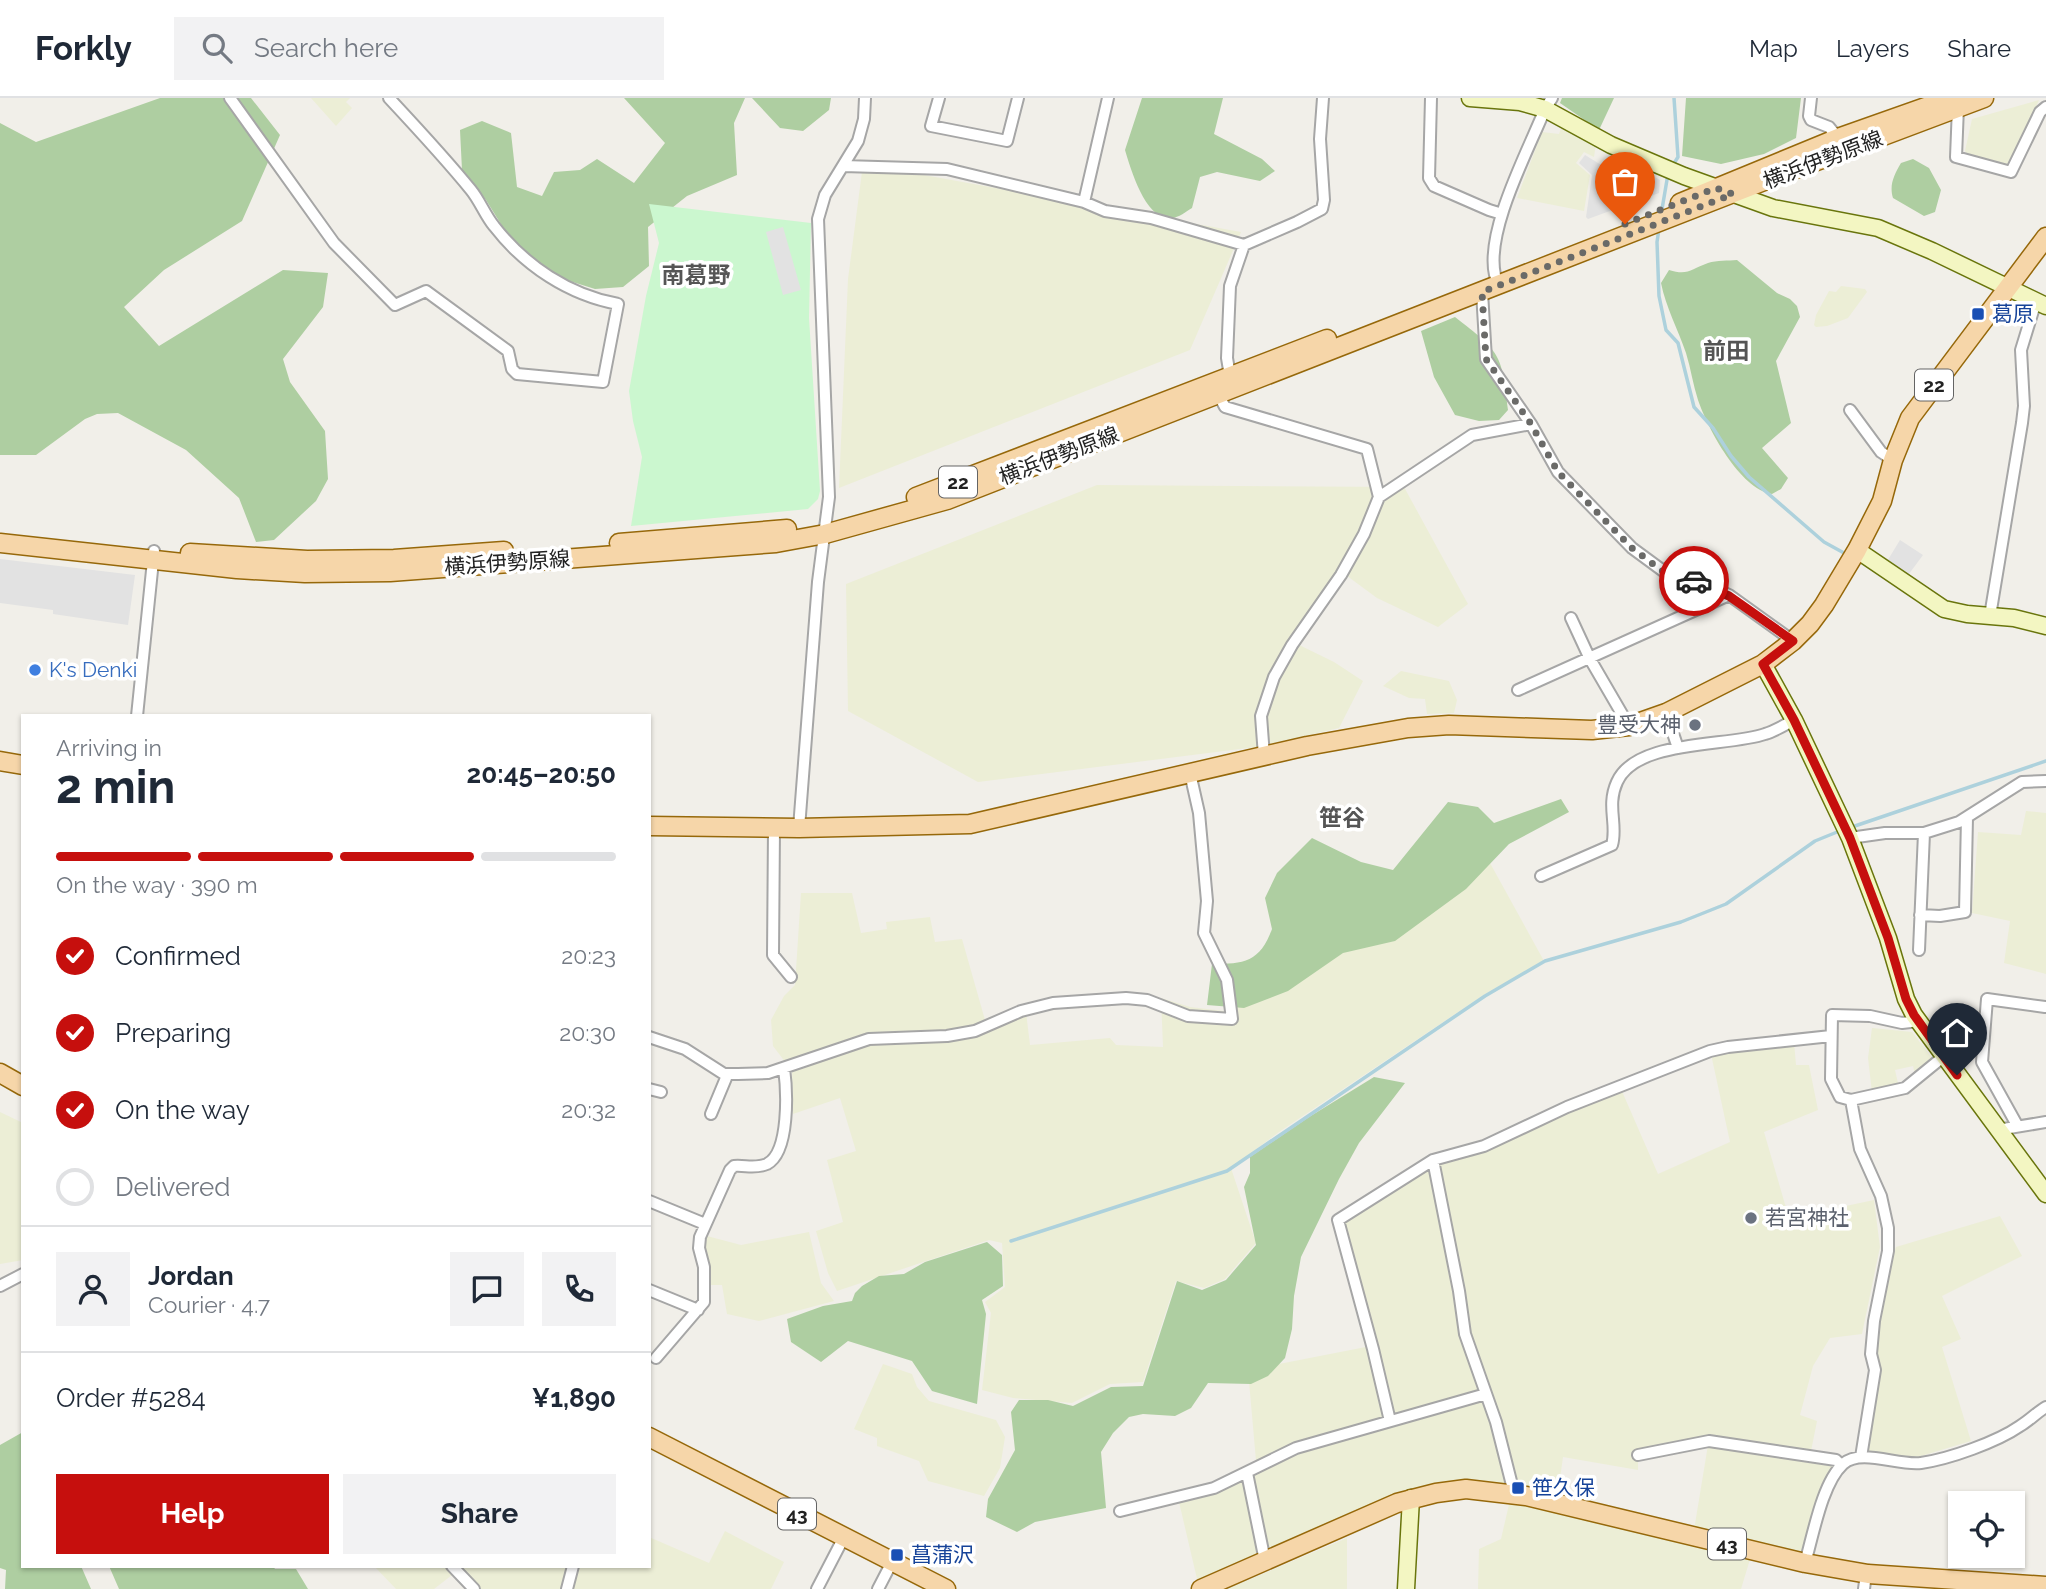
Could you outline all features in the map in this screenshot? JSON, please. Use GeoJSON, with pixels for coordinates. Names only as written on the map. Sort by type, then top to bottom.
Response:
{"type":"FeatureCollection","features":[{"type":"Feature","properties":{"kind":"main road","name":"横浜伊勢原線"},"geometry":{"type":"LineString","coordinates":[[826,528],[930,493],[1496,275],[1838,138],[1954,103],[1984,98]]}},
{"type":"Feature","properties":{"kind":"main road","name":"横浜伊勢原線"},"geometry":{"type":"LineString","coordinates":[[0,543],[154,556],[394,559],[826,528],[947,500],[1733,194],[1954,103]]}},
{"type":"Feature","properties":{"kind":"main road","name":"22"},"geometry":{"type":"LineString","coordinates":[[651,826],[799,828],[970,824],[1264,756],[1408,728],[1449,725],[1592,730],[1629,726],[1666,713],[1763,664],[1793,641],[1824,605],[1882,501],[1901,437],[1915,411],[2046,237]]}},
{"type":"Feature","properties":{"kind":"main road","name":"横浜伊勢原線"},"geometry":{"type":"LineString","coordinates":[[0,533],[154,556]]}},
{"type":"Feature","properties":{"kind":"main road"},"geometry":{"type":"LineString","coordinates":[[0,761],[21,765]]}},
{"type":"Feature","properties":{"kind":"main road"},"geometry":{"type":"LineString","coordinates":[[0,1073],[21,1085]]}},
{"type":"Feature","properties":{"kind":"main road","name":"43"},"geometry":{"type":"LineString","coordinates":[[651,1438],[946,1589]]}},
{"type":"Feature","properties":{"kind":"main road","name":"43"},"geometry":{"type":"LineString","coordinates":[[1201,1589],[1411,1498],[1466,1489],[1514,1493],[1805,1563],[1865,1581],[2046,1586]]}},
{"type":"Feature","properties":{"kind":"street"},"geometry":{"type":"LineString","coordinates":[[230,98],[334,243],[395,305],[425,291],[508,351],[512,369],[517,374],[603,382],[618,304],[578,293],[548,277],[523,256],[494,226],[473,192],[389,98]]}},
{"type":"Feature","properties":{"kind":"street"},"geometry":{"type":"LineString","coordinates":[[799,828],[818,582],[829,497],[818,219],[825,195],[858,141],[864,119],[865,98]]}},
{"type":"Feature","properties":{"kind":"street"},"geometry":{"type":"LineString","coordinates":[[939,98],[931,126],[1007,141],[1018,98]]}},
{"type":"Feature","properties":{"kind":"street"},"geometry":{"type":"LineString","coordinates":[[1084,202],[1108,98]]}},
{"type":"Feature","properties":{"kind":"street"},"geometry":{"type":"LineString","coordinates":[[843,166],[947,169],[1084,202],[1105,211],[1151,218],[1244,245],[1322,209],[1324,200],[1320,139],[1323,98]]}},
{"type":"Feature","properties":{"kind":"street"},"geometry":{"type":"LineString","coordinates":[[1431,98],[1429,178],[1434,186],[1489,211],[1502,214]]}},
{"type":"Feature","properties":{"kind":"street"},"geometry":{"type":"LineString","coordinates":[[1470,98],[1549,104],[1611,145],[1716,188],[1773,208],[1878,229],[2041,303],[2021,350],[2024,406],[1990,616]]}},
{"type":"Feature","properties":{"kind":"street"},"geometry":{"type":"LineString","coordinates":[[1811,98],[1811,120],[1829,127],[1838,138]]}},
{"type":"Feature","properties":{"kind":"street"},"geometry":{"type":"LineString","coordinates":[[1954,103],[1956,157],[2011,172],[2040,112],[2046,107]]}},
{"type":"Feature","properties":{"kind":"street"},"geometry":{"type":"LineString","coordinates":[[1496,275],[1493,252],[1502,214],[1549,104]]}},
{"type":"Feature","properties":{"kind":"street"},"geometry":{"type":"LineString","coordinates":[[1230,376],[1227,358],[1230,286],[1244,245]]}},
{"type":"Feature","properties":{"kind":"street"},"geometry":{"type":"LineString","coordinates":[[1482,292],[1486,359],[1531,424],[1558,472],[1632,548],[1665,573],[1703,583],[1729,596],[1793,641]]}},
{"type":"Feature","properties":{"kind":"street"},"geometry":{"type":"LineString","coordinates":[[1218,394],[1225,407],[1367,449],[1379,497]]}},
{"type":"Feature","properties":{"kind":"street"},"geometry":{"type":"LineString","coordinates":[[1850,410],[1881,452],[1893,460]]}},
{"type":"Feature","properties":{"kind":"street"},"geometry":{"type":"LineString","coordinates":[[1264,756],[1261,716],[1274,677],[1299,634],[1341,575],[1364,534],[1379,497],[1472,435],[1531,424]]}},
{"type":"Feature","properties":{"kind":"street"},"geometry":{"type":"LineString","coordinates":[[1857,550],[1938,607],[1954,612],[2014,618],[2046,626]]}},
{"type":"Feature","properties":{"kind":"street"},"geometry":{"type":"LineString","coordinates":[[137,714],[154,556]]}},
{"type":"Feature","properties":{"kind":"street"},"geometry":{"type":"LineString","coordinates":[[1518,690],[1729,596]]}},
{"type":"Feature","properties":{"kind":"street"},"geometry":{"type":"LineString","coordinates":[[1571,618],[1590,659],[1629,726]]}},
{"type":"Feature","properties":{"kind":"street"},"geometry":{"type":"LineString","coordinates":[[1763,664],[1794,720],[1847,832],[1888,938],[1906,999],[1943,1057],[2046,1194]]}},
{"type":"Feature","properties":{"kind":"street"},"geometry":{"type":"LineString","coordinates":[[1666,713],[1678,748]]}},
{"type":"Feature","properties":{"kind":"street"},"geometry":{"type":"LineString","coordinates":[[1541,876],[1612,845],[1614,838],[1610,806],[1617,781],[1627,769],[1638,762],[1654,754],[1678,748],[1764,735],[1794,720]]}},
{"type":"Feature","properties":{"kind":"street"},"geometry":{"type":"LineString","coordinates":[[651,1038],[685,1049],[724,1074],[768,1073],[869,1039],[947,1036],[975,1031],[1021,1011],[1053,1003],[1126,998],[1147,1000],[1188,1016],[1232,1019],[1227,980],[1204,933],[1207,901],[1199,813],[1190,773]]}},
{"type":"Feature","properties":{"kind":"street"},"geometry":{"type":"LineString","coordinates":[[1847,832],[1924,833],[1967,818],[2022,782],[2046,781]]}},
{"type":"Feature","properties":{"kind":"street"},"geometry":{"type":"LineString","coordinates":[[1920,915],[1940,916],[1965,912],[1967,818]]}},
{"type":"Feature","properties":{"kind":"street"},"geometry":{"type":"LineString","coordinates":[[774,828],[773,956],[790,977]]}},
{"type":"Feature","properties":{"kind":"street"},"geometry":{"type":"LineString","coordinates":[[1919,950],[1924,833]]}},
{"type":"Feature","properties":{"kind":"street"},"geometry":{"type":"LineString","coordinates":[[2017,1125],[1982,1062],[1987,999],[2045,1007]]}},
{"type":"Feature","properties":{"kind":"street"},"geometry":{"type":"LineString","coordinates":[[1919,1021],[1902,1023],[1870,1016],[1832,1015],[1831,1079],[1840,1097],[1851,1100],[1905,1088],[1943,1057]]}},
{"type":"Feature","properties":{"kind":"street"},"geometry":{"type":"LineString","coordinates":[[1390,1421],[1338,1220],[1433,1160],[1484,1146],[1567,1107],[1710,1051],[1831,1036]]}},
{"type":"Feature","properties":{"kind":"street"},"geometry":{"type":"LineString","coordinates":[[656,1358],[704,1301],[704,1267],[699,1248],[705,1224],[730,1170],[734,1166],[766,1164],[776,1156],[786,1111],[783,1068]]}},
{"type":"Feature","properties":{"kind":"street"},"geometry":{"type":"LineString","coordinates":[[711,1114],[726,1078],[724,1074]]}},
{"type":"Feature","properties":{"kind":"street"},"geometry":{"type":"LineString","coordinates":[[1851,1100],[1860,1149],[1881,1196],[1888,1228],[1888,1251],[1874,1321],[1871,1354],[1875,1370],[1861,1457]]}},
{"type":"Feature","properties":{"kind":"street"},"geometry":{"type":"LineString","coordinates":[[1997,1130],[2046,1122]]}},
{"type":"Feature","properties":{"kind":"street"},"geometry":{"type":"LineString","coordinates":[[1433,1160],[1465,1334],[1496,1422],[1514,1493]]}},
{"type":"Feature","properties":{"kind":"street"},"geometry":{"type":"LineString","coordinates":[[651,1202],[705,1224]]}},
{"type":"Feature","properties":{"kind":"street"},"geometry":{"type":"LineString","coordinates":[[0,1286],[21,1275]]}},
{"type":"Feature","properties":{"kind":"street"},"geometry":{"type":"LineString","coordinates":[[651,1291],[698,1310]]}},
{"type":"Feature","properties":{"kind":"street"},"geometry":{"type":"LineString","coordinates":[[1119,1511],[1214,1488],[1296,1448],[1486,1394]]}},
{"type":"Feature","properties":{"kind":"street"},"geometry":{"type":"LineString","coordinates":[[1805,1563],[1827,1489],[1841,1465],[1861,1457],[1910,1463],[1939,1459],[1996,1440],[2046,1407]]}},
{"type":"Feature","properties":{"kind":"street"},"geometry":{"type":"LineString","coordinates":[[1638,1455],[1709,1441],[1836,1460],[1841,1465]]}},
{"type":"Feature","properties":{"kind":"street"},"geometry":{"type":"LineString","coordinates":[[1247,1473],[1265,1561]]}},
{"type":"Feature","properties":{"kind":"street"},"geometry":{"type":"LineString","coordinates":[[1406,1589],[1411,1498]]}},
{"type":"Feature","properties":{"kind":"street"},"geometry":{"type":"LineString","coordinates":[[817,1589],[844,1537]]}},
{"type":"Feature","properties":{"kind":"street"},"geometry":{"type":"LineString","coordinates":[[878,1589],[892,1562]]}},
{"type":"Feature","properties":{"kind":"street"},"geometry":{"type":"LineString","coordinates":[[454,1568],[474,1589]]}},
{"type":"Feature","properties":{"kind":"street"},"geometry":{"type":"LineString","coordinates":[[567,1589],[572,1568]]}},
{"type":"Feature","properties":{"kind":"green space"},"geometry":{"type":"Polygon","coordinates":[[[160,98],[251,98],[280,135],[242,221],[164,270],[124,307],[159,346],[283,270],[328,273],[323,307],[283,359],[290,382],[325,431],[328,479],[316,501],[274,540],[256,542],[239,498],[186,450],[118,413],[97,414],[85,419],[36,455],[0,455],[0,123],[36,142],[160,98]]]}},
{"type":"Feature","properties":{"kind":"green space"},"geometry":{"type":"Polygon","coordinates":[[[311,98],[350,98],[346,102],[352,108],[336,126],[311,98]]]}},
{"type":"Feature","properties":{"kind":"green space"},"geometry":{"type":"Polygon","coordinates":[[[624,98],[745,98],[734,123],[737,175],[687,196],[648,227],[649,266],[623,287],[595,289],[544,273],[512,242],[486,200],[462,170],[460,130],[482,121],[511,133],[517,187],[542,196],[554,172],[580,170],[597,159],[634,183],[665,143],[624,98]]]}},
{"type":"Feature","properties":{"kind":"green space"},"geometry":{"type":"Polygon","coordinates":[[[752,98],[831,98],[829,110],[803,131],[780,128],[752,98]]]}},
{"type":"Feature","properties":{"kind":"green space"},"geometry":{"type":"Polygon","coordinates":[[[1142,98],[1223,98],[1214,134],[1262,159],[1275,171],[1260,181],[1217,172],[1200,177],[1192,208],[1174,218],[1163,217],[1147,204],[1125,150],[1142,98]]]}},
{"type":"Feature","properties":{"kind":"green space"},"geometry":{"type":"Polygon","coordinates":[[[1562,98],[1614,98],[1599,130],[1560,103],[1562,98]]]}},
{"type":"Feature","properties":{"kind":"green space"},"geometry":{"type":"Polygon","coordinates":[[[1686,98],[1801,98],[1796,138],[1764,154],[1721,164],[1682,156],[1686,98]]]}},
{"type":"Feature","properties":{"kind":"green space"},"geometry":{"type":"Polygon","coordinates":[[[2039,100],[2010,167],[1968,156],[1965,151],[1972,119],[2039,100]]]}},
{"type":"Feature","properties":{"kind":"green space"},"geometry":{"type":"Polygon","coordinates":[[[1563,122],[1596,143],[1594,157],[1584,152],[1576,163],[1590,175],[1584,211],[1517,198],[1542,132],[1559,134],[1563,122]]]}},
{"type":"Feature","properties":{"kind":"green space"},"geometry":{"type":"Polygon","coordinates":[[[1913,159],[1929,168],[1941,190],[1935,212],[1924,216],[1893,198],[1892,193],[1893,180],[1901,163],[1913,159]]]}},
{"type":"Feature","properties":{"kind":"green space"},"geometry":{"type":"Polygon","coordinates":[[[863,164],[1241,232],[1190,350],[839,488],[848,279],[863,164]]]}},
{"type":"Feature","properties":{"kind":"green space"},"geometry":{"type":"Polygon","coordinates":[[[649,204],[811,223],[809,318],[820,491],[818,499],[808,509],[631,526],[642,457],[629,391],[646,296],[659,243],[649,204]]]}},
{"type":"Feature","properties":{"kind":"green space"},"geometry":{"type":"Polygon","coordinates":[[[1737,260],[1777,293],[1790,299],[1797,306],[1800,317],[1776,361],[1791,423],[1762,448],[1788,478],[1781,489],[1772,494],[1760,490],[1737,470],[1709,426],[1698,400],[1686,353],[1661,283],[1669,270],[1685,272],[1711,262],[1737,260]]]}},
{"type":"Feature","properties":{"kind":"green space"},"geometry":{"type":"Polygon","coordinates":[[[1841,286],[1865,289],[1867,292],[1848,318],[1816,327],[1816,315],[1829,291],[1836,292],[1841,286]]]}},
{"type":"Feature","properties":{"kind":"green space"},"geometry":{"type":"Polygon","coordinates":[[[1455,317],[1481,338],[1496,355],[1504,376],[1508,410],[1499,420],[1479,421],[1455,415],[1434,377],[1421,331],[1455,317]]]}},
{"type":"Feature","properties":{"kind":"green space"},"geometry":{"type":"Polygon","coordinates":[[[1097,485],[1404,487],[1468,604],[1438,627],[1377,598],[1339,570],[1289,640],[1334,662],[1363,681],[1339,728],[1256,747],[978,782],[848,711],[846,584],[1097,485]]]}},
{"type":"Feature","properties":{"kind":"green space"},"geometry":{"type":"Polygon","coordinates":[[[1401,671],[1449,681],[1457,700],[1454,713],[1427,714],[1425,699],[1409,698],[1383,686],[1401,671]]]}},
{"type":"Feature","properties":{"kind":"green space"},"geometry":{"type":"Polygon","coordinates":[[[1561,799],[1569,812],[1509,844],[1466,889],[1395,941],[1343,953],[1288,991],[1244,1008],[1207,1005],[1212,964],[1242,962],[1256,955],[1262,948],[1272,929],[1265,898],[1277,873],[1312,838],[1361,862],[1393,870],[1448,802],[1478,807],[1494,823],[1561,799]]]}},
{"type":"Feature","properties":{"kind":"green space"},"geometry":{"type":"Polygon","coordinates":[[[2026,811],[2046,813],[2046,974],[2004,963],[2010,921],[1972,913],[1978,832],[2021,835],[2026,811]]]}},
{"type":"Feature","properties":{"kind":"green space"},"geometry":{"type":"Polygon","coordinates":[[[1490,863],[1544,961],[1485,994],[1279,1132],[1231,1168],[1256,1243],[1225,1279],[1204,1288],[1176,1281],[1143,1382],[1110,1384],[1072,1403],[1013,1398],[982,1390],[991,1313],[985,1302],[1005,1287],[1002,1243],[989,1240],[837,1291],[828,1273],[816,1231],[843,1222],[827,1160],[856,1151],[840,1098],[793,1114],[792,1071],[773,1046],[771,1020],[784,996],[795,985],[801,893],[852,893],[861,933],[887,929],[886,922],[930,917],[935,942],[962,939],[987,1027],[1026,1012],[1030,1045],[1110,1038],[1116,1045],[1163,1047],[1161,998],[1190,1007],[1224,1011],[1248,987],[1490,863]]]}},
{"type":"Feature","properties":{"kind":"green space"},"geometry":{"type":"Polygon","coordinates":[[[1872,1028],[1912,1032],[1933,1059],[1915,1074],[1913,1066],[1895,1070],[1898,1083],[1872,1092],[1868,1058],[1872,1028]]]}},
{"type":"Feature","properties":{"kind":"green space"},"geometry":{"type":"Polygon","coordinates":[[[1794,1042],[1796,1065],[1809,1065],[1818,1110],[1764,1132],[1789,1218],[1874,1200],[1880,1247],[1862,1334],[1830,1338],[1813,1366],[1800,1415],[1817,1421],[1810,1456],[1827,1459],[1834,1465],[1821,1491],[1803,1555],[1694,1530],[1708,1445],[1638,1460],[1638,1470],[1563,1457],[1558,1493],[1519,1486],[1516,1479],[1509,1479],[1504,1485],[1461,1485],[1198,1583],[1179,1502],[1206,1494],[1257,1472],[1248,1370],[1376,1345],[1343,1221],[1432,1164],[1621,1089],[1658,1174],[1730,1142],[1711,1054],[1794,1042]]]}},
{"type":"Feature","properties":{"kind":"green space"},"geometry":{"type":"Polygon","coordinates":[[[1374,1077],[1405,1083],[1359,1143],[1301,1257],[1294,1296],[1292,1329],[1285,1358],[1268,1376],[1251,1384],[1208,1383],[1191,1408],[1175,1416],[1143,1414],[1129,1417],[1113,1433],[1101,1452],[1106,1508],[1035,1522],[1017,1532],[986,1517],[988,1499],[1015,1450],[1011,1412],[1019,1400],[1048,1400],[1073,1406],[1111,1387],[1143,1386],[1177,1281],[1202,1290],[1226,1280],[1256,1245],[1244,1187],[1250,1173],[1250,1157],[1374,1077]]]}},
{"type":"Feature","properties":{"kind":"green space"},"geometry":{"type":"Polygon","coordinates":[[[0,1112],[21,1122],[21,1260],[0,1264],[0,1112]]]}},
{"type":"Feature","properties":{"kind":"green space"},"geometry":{"type":"Polygon","coordinates":[[[2000,1216],[2022,1256],[1942,1296],[1961,1339],[1942,1347],[1971,1441],[1911,1459],[1868,1452],[1881,1372],[1876,1345],[1885,1276],[1896,1247],[2000,1216]]]}},
{"type":"Feature","properties":{"kind":"green space"},"geometry":{"type":"Polygon","coordinates":[[[809,1232],[821,1283],[834,1301],[759,1321],[727,1314],[722,1285],[710,1285],[704,1253],[707,1236],[741,1245],[809,1232]]]}},
{"type":"Feature","properties":{"kind":"green space"},"geometry":{"type":"Polygon","coordinates":[[[987,1242],[1002,1255],[1003,1286],[982,1300],[986,1314],[977,1404],[932,1391],[912,1361],[848,1341],[821,1362],[791,1342],[787,1319],[823,1306],[852,1301],[862,1286],[879,1276],[904,1274],[925,1262],[987,1242]]]}},
{"type":"Feature","properties":{"kind":"green space"},"geometry":{"type":"Polygon","coordinates":[[[883,1364],[912,1374],[917,1387],[929,1401],[996,1420],[1005,1437],[1000,1468],[984,1496],[928,1481],[919,1461],[877,1446],[877,1438],[854,1429],[883,1364]]]}},
{"type":"Feature","properties":{"kind":"green space"},"geometry":{"type":"Polygon","coordinates":[[[21,1433],[21,1568],[82,1568],[91,1589],[5,1589],[6,1570],[0,1568],[0,1445],[21,1433]]]}},
{"type":"Feature","properties":{"kind":"green space"},"geometry":{"type":"Polygon","coordinates":[[[1510,1500],[1751,1556],[1741,1589],[1478,1589],[1479,1549],[1501,1539],[1510,1500]]]}},
{"type":"Feature","properties":{"kind":"green space"},"geometry":{"type":"Polygon","coordinates":[[[725,1531],[784,1562],[771,1589],[571,1589],[576,1568],[651,1568],[651,1538],[709,1563],[725,1531]]]}},
{"type":"Feature","properties":{"kind":"green space"},"geometry":{"type":"Polygon","coordinates":[[[1347,1538],[1347,1589],[1227,1589],[1347,1538]]]}},
{"type":"Feature","properties":{"kind":"green space"},"geometry":{"type":"Polygon","coordinates":[[[110,1568],[296,1569],[308,1589],[119,1589],[110,1568]]]}},
{"type":"Feature","properties":{"kind":"green space"},"geometry":{"type":"Polygon","coordinates":[[[376,1568],[446,1568],[452,1575],[434,1589],[396,1589],[376,1568]]]}},
{"type":"Feature","properties":{"kind":"green space"},"geometry":{"type":"Polygon","coordinates":[[[459,1568],[568,1568],[564,1589],[479,1589],[459,1568]]]}},
{"type":"Feature","properties":{"kind":"shaded area"},"geometry":{"type":"Polygon","coordinates":[[[1585,155],[1629,182],[1637,167],[1660,180],[1659,193],[1588,219],[1586,217],[1592,175],[1579,163],[1585,155]]]}},
{"type":"Feature","properties":{"kind":"shaded area"},"geometry":{"type":"Polygon","coordinates":[[[783,227],[801,290],[783,295],[766,232],[783,227]]]}},
{"type":"Feature","properties":{"kind":"shaded area"},"geometry":{"type":"Polygon","coordinates":[[[1900,540],[1923,555],[1906,578],[1886,563],[1900,540]]]}},
{"type":"Feature","properties":{"kind":"shaded area"},"geometry":{"type":"Polygon","coordinates":[[[0,559],[135,575],[128,625],[0,603],[0,559]]]}},
{"type":"Feature","properties":{"kind":"waterway"},"geometry":{"type":"LineString","coordinates":[[1673,165],[1678,157],[1674,98]]}},
{"type":"Feature","properties":{"kind":"waterway"},"geometry":{"type":"LineString","coordinates":[[1661,215],[1668,174]]}},
{"type":"Feature","properties":{"kind":"waterway"},"geometry":{"type":"LineString","coordinates":[[1659,229],[1659,296],[1666,330],[1678,343],[1694,407],[1749,477],[1824,542],[1844,553]]}},
{"type":"Feature","properties":{"kind":"waterway"},"geometry":{"type":"LineString","coordinates":[[1849,828],[2046,761]]}},
{"type":"Feature","properties":{"kind":"waterway"},"geometry":{"type":"LineString","coordinates":[[1011,1241],[1227,1171],[1485,996],[1545,961],[1681,922],[1726,904],[1815,841],[1842,830]]}},
{"type":"Feature","properties":{"kind":"way so far"},"geometry":{"type":"LineString","coordinates":[[1625,224],[1716,188],[1733,194],[1482,292],[1486,359],[1531,424],[1558,472],[1601,518],[1632,548],[1665,573],[1694,581]]}},
{"type":"Feature","properties":{"kind":"place","name":"葛原"},"geometry":{"type":"Point","coordinates":[1978,314]}},
{"type":"Feature","properties":{"kind":"place","name":"K's Denki"},"geometry":{"type":"Point","coordinates":[35,670]}},
{"type":"Feature","properties":{"kind":"place","name":"豊受大神"},"geometry":{"type":"Point","coordinates":[1695,725]}},
{"type":"Feature","properties":{"kind":"place","name":"若宮神社"},"geometry":{"type":"Point","coordinates":[1751,1218]}},
{"type":"Feature","properties":{"kind":"place","name":"笹久保"},"geometry":{"type":"Point","coordinates":[1518,1488]}},
{"type":"Feature","properties":{"kind":"place","name":"菖蒲沢"},"geometry":{"type":"Point","coordinates":[897,1555]}},
{"type":"Feature","properties":{"kind":"district","name":"南葛野"},"geometry":{"type":"Point","coordinates":[696,275]}},
{"type":"Feature","properties":{"kind":"district","name":"前田"},"geometry":{"type":"Point","coordinates":[1726,351]}},
{"type":"Feature","properties":{"kind":"district","name":"笹谷"},"geometry":{"type":"Point","coordinates":[1342,818]}},
{"type":"Feature","properties":{"kind":"route"},"geometry":{"type":"LineString","coordinates":[[1694,581],[1729,596],[1793,641],[1763,664],[1794,720],[1850,838],[1888,938],[1906,999],[1914,1015],[1957,1075]]}}]}
